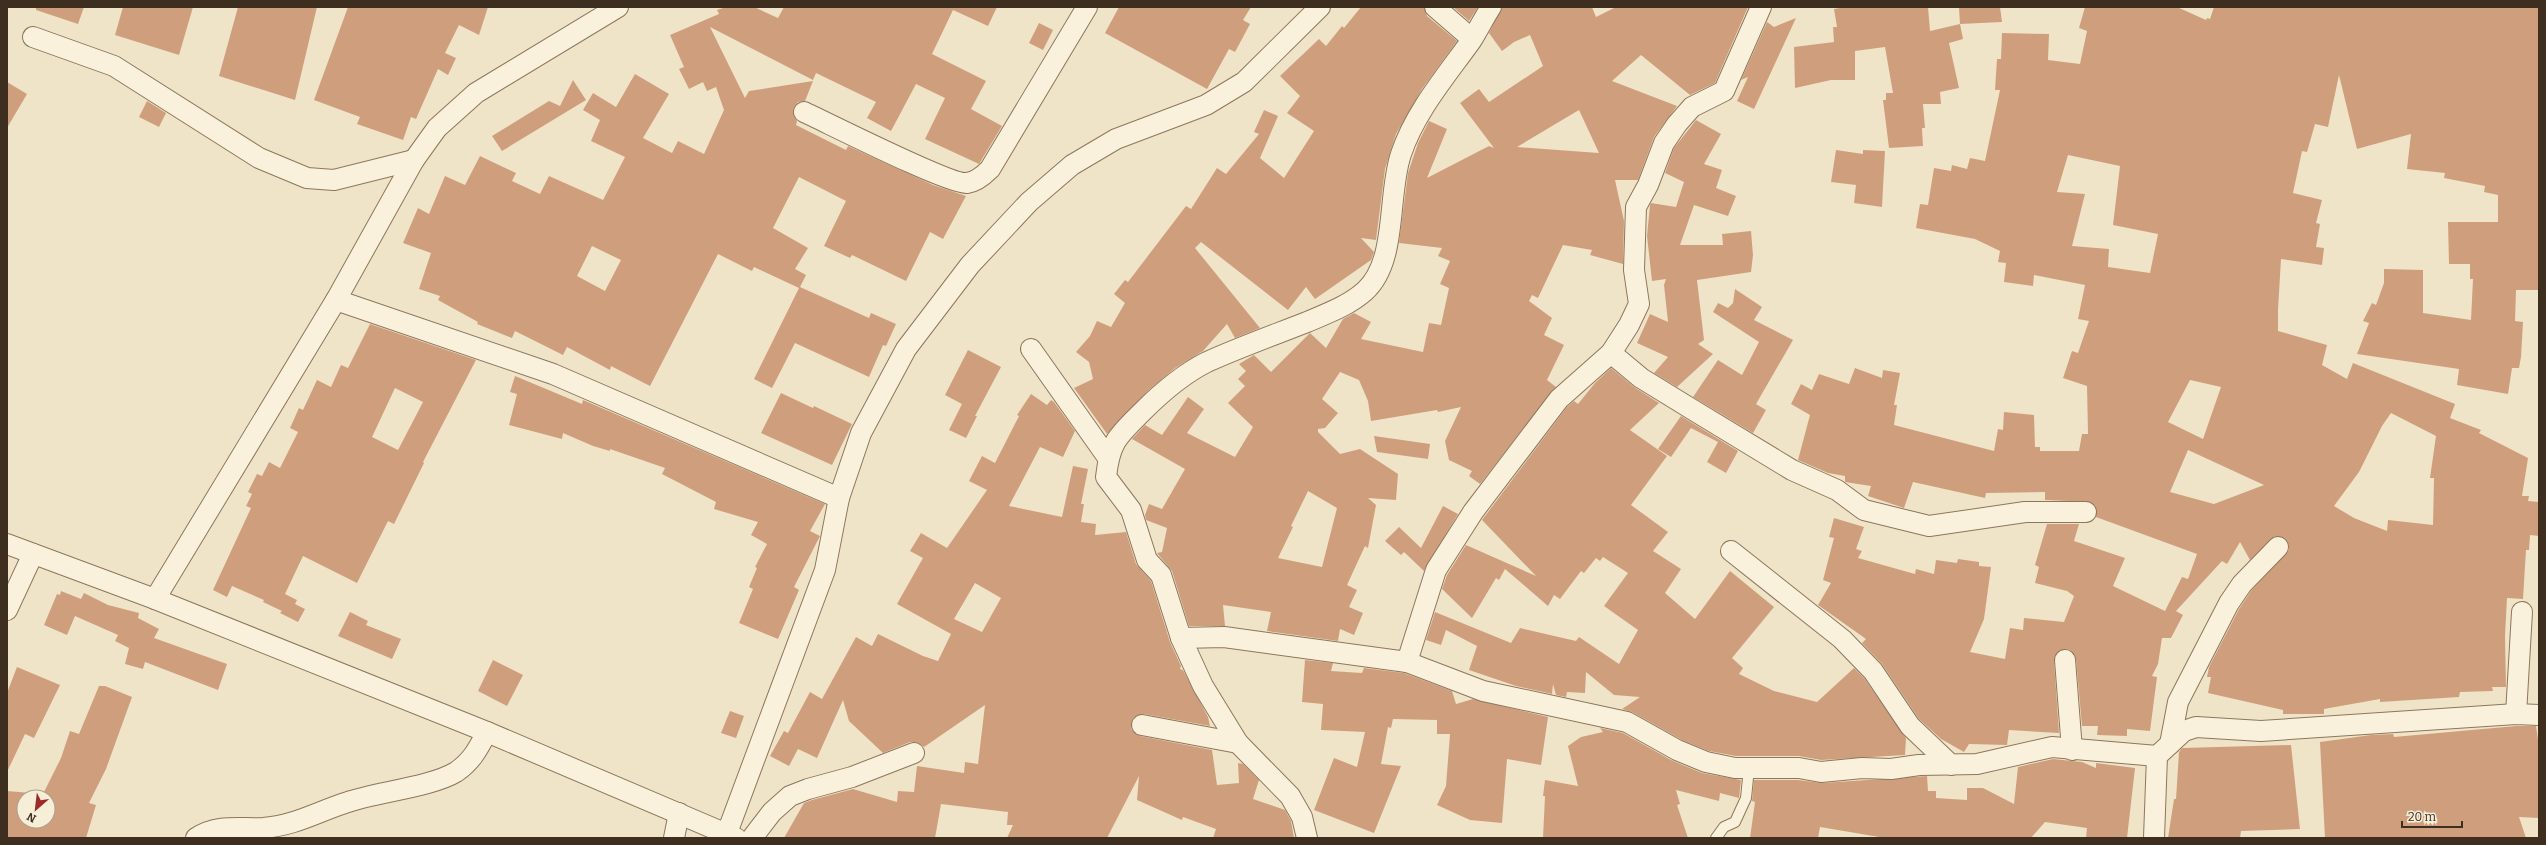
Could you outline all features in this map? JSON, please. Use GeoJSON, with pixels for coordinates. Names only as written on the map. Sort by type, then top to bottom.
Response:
{"type":"FeatureCollection","features":[{"type":"Feature","properties":{"kind":"street"},"geometry":{"type":"LineString","coordinates":[[156,599],[336,300],[414,160],[437,128],[476,93],[618,7]]}},
{"type":"Feature","properties":{"kind":"street"},"geometry":{"type":"LineString","coordinates":[[804,112],[935,173],[966,183],[980,179],[990,169],[1087,7]]}},
{"type":"Feature","properties":{"kind":"street"},"geometry":{"type":"LineString","coordinates":[[7,544],[156,599],[486,732],[731,836],[824,570],[839,498],[861,434],[906,349],[970,265],[1029,202],[1072,165],[1116,139],[1206,105],[1244,82],[1320,7]]}},
{"type":"Feature","properties":{"kind":"street"},"geometry":{"type":"LineString","coordinates":[[1435,7],[1472,39]]}},
{"type":"Feature","properties":{"kind":"street"},"geometry":{"type":"LineString","coordinates":[[1307,838],[1302,817],[1290,796],[1238,743],[1203,686],[1181,638],[1161,575],[1147,560],[1131,510],[1106,477],[1108,458],[1116,438],[1160,394],[1181,378],[1207,362],[1344,306],[1366,290],[1380,271],[1386,247],[1394,181],[1401,153],[1442,78],[1472,39],[1491,7]]}},
{"type":"Feature","properties":{"kind":"street"},"geometry":{"type":"LineString","coordinates":[[1408,662],[1436,570],[1473,512],[1559,399],[1611,353],[1640,304],[1634,270],[1636,207],[1648,184],[1664,143],[1677,124],[1692,107],[1724,91],[1761,7]]}},
{"type":"Feature","properties":{"kind":"street"},"geometry":{"type":"LineString","coordinates":[[33,37],[114,66],[259,158],[307,178],[334,180],[414,160]]}},
{"type":"Feature","properties":{"kind":"street"},"geometry":{"type":"LineString","coordinates":[[336,300],[553,374],[839,498]]}},
{"type":"Feature","properties":{"kind":"street"},"geometry":{"type":"LineString","coordinates":[[1031,349],[1108,458]]}},
{"type":"Feature","properties":{"kind":"street"},"geometry":{"type":"LineString","coordinates":[[1611,353],[1642,378],[1692,410],[1792,470],[1837,490],[1864,510],[1929,526],[2025,512],[2086,512]]}},
{"type":"Feature","properties":{"kind":"street"},"geometry":{"type":"LineString","coordinates":[[2154,838],[2163,750],[2178,702],[2229,603],[2242,584],[2278,547]]}},
{"type":"Feature","properties":{"kind":"street"},"geometry":{"type":"LineString","coordinates":[[1731,550],[1842,639],[1873,671],[1910,726],[1951,765]]}},
{"type":"Feature","properties":{"kind":"street"},"geometry":{"type":"LineString","coordinates":[[7,610],[33,554]]}},
{"type":"Feature","properties":{"kind":"street"},"geometry":{"type":"LineString","coordinates":[[2516,714],[2522,612]]}},
{"type":"Feature","properties":{"kind":"street"},"geometry":{"type":"LineString","coordinates":[[1181,638],[1224,637],[1408,662],[1483,691],[1627,722],[1677,750],[1706,762],[1735,768],[1799,768],[1821,772],[1862,768],[1890,769],[1919,765],[1977,764],[2052,747],[2072,750],[2163,750],[2184,731],[2196,727],[2261,731],[2516,714],[2539,715]]}},
{"type":"Feature","properties":{"kind":"street"},"geometry":{"type":"LineString","coordinates":[[2065,660],[2072,750]]}},
{"type":"Feature","properties":{"kind":"street"},"geometry":{"type":"LineString","coordinates":[[1142,725],[1238,743]]}},
{"type":"Feature","properties":{"kind":"street"},"geometry":{"type":"LineString","coordinates":[[196,838],[206,831],[232,827],[264,828],[289,823],[311,817],[347,802],[454,773],[472,760],[486,732]]}},
{"type":"Feature","properties":{"kind":"street"},"geometry":{"type":"LineString","coordinates":[[752,838],[772,812],[790,796],[808,788],[852,777],[914,753]]}},
{"type":"Feature","properties":{"kind":"street"},"geometry":{"type":"LineString","coordinates":[[674,838],[679,813]]}},
{"type":"Feature","properties":{"kind":"lane"},"geometry":{"type":"LineString","coordinates":[[1716,838],[1724,827],[1735,822],[1746,798],[1749,768]]}},
{"type":"Feature","properties":{"kind":"building"},"geometry":{"type":"Polygon","coordinates":[[[36,7],[84,7],[78,24],[36,10],[36,7]]]}},
{"type":"Feature","properties":{"kind":"building"},"geometry":{"type":"Polygon","coordinates":[[[123,7],[193,7],[179,55],[115,35],[123,7]]]}},
{"type":"Feature","properties":{"kind":"building"},"geometry":{"type":"Polygon","coordinates":[[[238,7],[317,7],[295,100],[219,76],[238,7]]]}},
{"type":"Feature","properties":{"kind":"building"},"geometry":{"type":"Polygon","coordinates":[[[348,7],[488,7],[479,35],[459,25],[445,53],[456,58],[448,75],[438,69],[416,119],[411,117],[403,140],[357,124],[360,117],[314,100],[348,7]]]}},
{"type":"Feature","properties":{"kind":"building"},"geometry":{"type":"Polygon","coordinates":[[[726,7],[754,7],[778,18],[784,7],[997,7],[988,26],[953,10],[932,54],[986,81],[971,109],[1002,126],[979,164],[925,139],[945,98],[916,84],[891,131],[867,118],[876,102],[816,73],[813,80],[710,27],[745,98],[749,91],[813,81],[805,101],[798,102],[794,107],[793,113],[797,121],[796,125],[846,150],[848,146],[933,185],[966,196],[943,239],[930,232],[906,281],[852,255],[850,258],[824,246],[846,201],[799,177],[773,228],[808,248],[795,269],[806,275],[800,287],[869,318],[871,313],[896,324],[886,346],[883,345],[869,377],[795,343],[772,388],[754,379],[799,288],[754,267],[752,271],[718,254],[650,386],[611,366],[610,370],[567,347],[563,355],[515,331],[512,338],[477,324],[478,322],[438,300],[440,296],[419,289],[431,253],[403,243],[418,208],[429,214],[445,176],[465,185],[480,156],[516,173],[512,181],[540,194],[549,176],[603,200],[625,157],[591,141],[600,120],[583,110],[593,93],[616,107],[635,74],[669,94],[643,138],[672,153],[678,141],[704,154],[724,110],[716,87],[707,91],[703,82],[689,89],[679,69],[684,67],[670,35],[719,14],[717,10],[726,7]],[[592,246],[577,276],[605,291],[621,260],[592,246]]]}},
{"type":"Feature","properties":{"kind":"building"},"geometry":{"type":"Polygon","coordinates":[[[1119,7],[1251,7],[1243,20],[1250,24],[1235,52],[1229,49],[1207,89],[1105,33],[1119,7]]]}},
{"type":"Feature","properties":{"kind":"building"},"geometry":{"type":"Polygon","coordinates":[[[1361,7],[1424,7],[1427,16],[1457,41],[1422,89],[1396,134],[1385,169],[1376,240],[1361,238],[1374,252],[1371,260],[1315,299],[1306,287],[1288,310],[1201,242],[1195,248],[1260,328],[1235,338],[1227,324],[1203,351],[1175,368],[1150,389],[1107,434],[1074,388],[1093,379],[1089,362],[1076,352],[1090,336],[1097,321],[1111,327],[1125,303],[1114,294],[1125,280],[1128,282],[1186,206],[1191,209],[1217,168],[1226,174],[1259,134],[1254,132],[1264,110],[1278,116],[1260,158],[1284,178],[1314,131],[1287,113],[1300,96],[1280,76],[1319,39],[1326,46],[1342,26],[1344,28],[1361,7]]]}},
{"type":"Feature","properties":{"kind":"building"},"geometry":{"type":"Polygon","coordinates":[[[1453,7],[1478,7],[1469,21],[1453,7]]]}},
{"type":"Feature","properties":{"kind":"building"},"geometry":{"type":"Polygon","coordinates":[[[1502,7],[1592,7],[1596,17],[1616,7],[1748,7],[1715,83],[1690,95],[1641,55],[1612,81],[1677,106],[1654,137],[1638,180],[1615,180],[1624,221],[1623,264],[1590,255],[1592,250],[1563,245],[1538,298],[1532,295],[1529,301],[1552,318],[1544,335],[1564,345],[1547,380],[1556,387],[1480,484],[1469,476],[1472,471],[1449,460],[1445,441],[1461,407],[1438,412],[1437,410],[1371,421],[1368,401],[1359,380],[1340,372],[1322,399],[1338,413],[1325,428],[1318,429],[1318,432],[1340,454],[1360,449],[1398,474],[1396,500],[1368,498],[1376,505],[1368,548],[1365,546],[1347,585],[1357,590],[1349,607],[1363,613],[1354,635],[1340,629],[1338,641],[1267,631],[1271,612],[1223,605],[1225,626],[1189,626],[1172,571],[1157,553],[1162,552],[1167,528],[1146,520],[1145,515],[1149,504],[1162,509],[1185,469],[1132,439],[1145,425],[1162,435],[1188,397],[1204,409],[1187,433],[1235,457],[1253,427],[1228,403],[1245,386],[1238,379],[1246,371],[1239,364],[1254,355],[1271,372],[1310,333],[1326,348],[1343,319],[1354,313],[1371,322],[1361,339],[1423,352],[1429,323],[1441,325],[1449,288],[1440,284],[1450,261],[1438,256],[1442,248],[1399,243],[1408,173],[1418,143],[1429,121],[1447,129],[1427,178],[1489,146],[1494,148],[1460,103],[1479,89],[1489,102],[1543,66],[1530,35],[1514,42],[1502,51],[1489,33],[1502,7]],[[1579,110],[1517,147],[1599,153],[1579,110]],[[1308,491],[1291,526],[1293,527],[1278,558],[1322,567],[1337,508],[1308,491]]]}},
{"type":"Feature","properties":{"kind":"building"},"geometry":{"type":"Polygon","coordinates":[[[1846,7],[1928,7],[1930,31],[1960,24],[1963,39],[1949,43],[1959,88],[1940,92],[1941,104],[1923,104],[1925,128],[1922,128],[1923,146],[1889,148],[1883,100],[1886,100],[1886,93],[1893,93],[1885,47],[1855,51],[1855,80],[1831,80],[1795,88],[1794,47],[1834,42],[1833,27],[1837,27],[1834,9],[1846,7]]]}},
{"type":"Feature","properties":{"kind":"building"},"geometry":{"type":"Polygon","coordinates":[[[2000,7],[2002,22],[1960,24],[1959,8],[2000,7]]]}},
{"type":"Feature","properties":{"kind":"building"},"geometry":{"type":"Polygon","coordinates":[[[2085,7],[2177,7],[2206,20],[2207,18],[2210,19],[2214,7],[2539,7],[2539,290],[2516,290],[2515,321],[2523,322],[2521,357],[2519,368],[2512,368],[2508,394],[2457,385],[2459,369],[2357,354],[2369,323],[2363,321],[2372,303],[2376,305],[2384,283],[2384,269],[2423,270],[2423,313],[2471,320],[2473,279],[2470,279],[2470,264],[2449,264],[2448,222],[2498,222],[2498,195],[2484,192],[2485,186],[2444,178],[2445,173],[2407,169],[2411,134],[2357,149],[2339,75],[2328,127],[2315,124],[2307,152],[2302,151],[2293,193],[2322,200],[2316,223],[2320,224],[2316,247],[2324,248],[2322,265],[2281,259],[2278,310],[2278,331],[2327,345],[2322,365],[2347,379],[2353,363],[2455,404],[2450,418],[2481,430],[2479,433],[2528,458],[2522,496],[2529,496],[2528,501],[2539,502],[2539,536],[2530,535],[2529,550],[2526,550],[2523,599],[2507,598],[2505,636],[2506,687],[2492,687],[2493,691],[2460,692],[2459,697],[2380,702],[2380,699],[2324,709],[2324,714],[2283,714],[2283,710],[2208,693],[2211,677],[2207,677],[2209,667],[2239,609],[2251,591],[2289,550],[2286,539],[2275,536],[2250,560],[2240,542],[2227,564],[2222,561],[2176,611],[2183,615],[2171,638],[2162,638],[2158,664],[2152,676],[2157,677],[2150,731],[2127,729],[2127,736],[2097,735],[2098,726],[2082,726],[2076,659],[2070,650],[2064,649],[2055,655],[2054,661],[2059,733],[2009,730],[2007,745],[1969,744],[1964,752],[1941,739],[1919,719],[1882,664],[1862,643],[1866,639],[1818,605],[1831,583],[1823,580],[1834,538],[1829,537],[1834,518],[1864,527],[1856,549],[1862,551],[1858,558],[1915,574],[1916,569],[1934,574],[1936,560],[1957,563],[1958,559],[1979,562],[1979,566],[1991,567],[1984,619],[1970,652],[2005,659],[2010,628],[2023,630],[2024,618],[2064,622],[2074,596],[2067,591],[2035,583],[2039,567],[2035,565],[2047,524],[2079,524],[2074,541],[2125,558],[2113,586],[2165,611],[2182,577],[2188,579],[2197,554],[2096,517],[2096,507],[2091,502],[2045,500],[2045,492],[1986,493],[1985,498],[1913,482],[1904,508],[1868,496],[1871,486],[1845,482],[1845,476],[1828,473],[1798,460],[1810,415],[1791,404],[1801,384],[1812,390],[1819,374],[1849,384],[1855,368],[1882,378],[1883,370],[1900,373],[1894,405],[1897,405],[1894,425],[1994,451],[1998,429],[2003,430],[2004,412],[2034,415],[2035,447],[2040,447],[2040,451],[2079,451],[2082,434],[2088,434],[2087,386],[2063,378],[2072,351],[2078,353],[2089,321],[2078,319],[2085,285],[2034,275],[2033,286],[2004,282],[2006,263],[1998,262],[2000,251],[1975,239],[1916,228],[1920,204],[1928,205],[1934,168],[1951,171],[1952,165],[1967,169],[1970,158],[1985,161],[2000,90],[1995,90],[1997,59],[2001,59],[2002,33],[2049,34],[2048,60],[2080,64],[2087,31],[2079,28],[2085,7]],[[2068,155],[2057,192],[2085,194],[2072,246],[2109,249],[2108,267],[2150,273],[2158,234],[2113,225],[2120,166],[2068,155]],[[2190,380],[2168,422],[2203,439],[2221,387],[2190,380]],[[2391,413],[2382,426],[2359,472],[2334,506],[2354,518],[2387,531],[2388,520],[2433,525],[2434,478],[2430,478],[2436,436],[2391,413]],[[2188,450],[2170,492],[2214,504],[2264,485],[2188,450]]]}},
{"type":"Feature","properties":{"kind":"building"},"geometry":{"type":"Polygon","coordinates":[[[1796,18],[1754,109],[1737,101],[1748,77],[1741,80],[1767,22],[1774,27],[1796,18]]]}},
{"type":"Feature","properties":{"kind":"building"},"geometry":{"type":"Polygon","coordinates":[[[1039,23],[1053,30],[1043,50],[1029,43],[1039,23]]]}},
{"type":"Feature","properties":{"kind":"building"},"geometry":{"type":"Polygon","coordinates":[[[573,80],[586,100],[502,151],[492,136],[549,101],[560,106],[573,80]]]}},
{"type":"Feature","properties":{"kind":"building"},"geometry":{"type":"Polygon","coordinates":[[[7,82],[27,94],[7,128],[7,82]]]}},
{"type":"Feature","properties":{"kind":"building"},"geometry":{"type":"Polygon","coordinates":[[[147,101],[166,113],[159,127],[139,117],[147,101]]]}},
{"type":"Feature","properties":{"kind":"building"},"geometry":{"type":"Polygon","coordinates":[[[1696,120],[1721,134],[1704,164],[1722,170],[1716,188],[1736,196],[1728,216],[1694,205],[1680,245],[1723,245],[1722,234],[1751,231],[1753,255],[1751,272],[1697,280],[1704,340],[1698,344],[1713,354],[1677,387],[1654,373],[1668,357],[1637,343],[1650,314],[1668,322],[1664,285],[1666,279],[1652,281],[1647,236],[1650,205],[1651,203],[1676,207],[1684,182],[1665,173],[1674,148],[1696,120]]]}},
{"type":"Feature","properties":{"kind":"building"},"geometry":{"type":"Polygon","coordinates":[[[1836,150],[1863,154],[1863,150],[1885,151],[1882,207],[1854,203],[1856,185],[1831,182],[1836,150]]]}},
{"type":"Feature","properties":{"kind":"building"},"geometry":{"type":"Polygon","coordinates":[[[1735,289],[1762,307],[1754,320],[1793,340],[1756,404],[1766,410],[1753,433],[1693,397],[1718,360],[1742,375],[1759,342],[1713,312],[1718,303],[1728,308],[1733,303],[1735,289]]]}},
{"type":"Feature","properties":{"kind":"building"},"geometry":{"type":"Polygon","coordinates":[[[370,324],[476,360],[423,462],[424,463],[394,524],[388,521],[357,583],[303,556],[285,594],[297,600],[295,604],[305,609],[298,622],[280,613],[282,611],[263,602],[264,600],[232,586],[227,597],[213,590],[251,508],[246,506],[252,494],[248,492],[257,474],[262,476],[269,462],[280,468],[298,432],[290,428],[299,408],[303,410],[317,380],[331,387],[341,365],[348,368],[370,324]],[[395,388],[372,437],[398,450],[423,402],[395,388]]]}},
{"type":"Feature","properties":{"kind":"building"},"geometry":{"type":"Polygon","coordinates":[[[968,350],[1001,367],[975,416],[977,416],[966,438],[949,430],[962,404],[945,395],[968,350]]]}},
{"type":"Feature","properties":{"kind":"building"},"geometry":{"type":"Polygon","coordinates":[[[1611,368],[1634,387],[1659,403],[1630,430],[1667,456],[1631,505],[1668,532],[1653,551],[1681,569],[1665,593],[1695,619],[1730,571],[1774,607],[1732,658],[1743,668],[1739,674],[1774,691],[1817,702],[1854,668],[1864,678],[1906,738],[1905,755],[1821,760],[1799,756],[1736,756],[1709,751],[1682,740],[1632,712],[1622,709],[1640,697],[1614,695],[1586,672],[1585,693],[1567,692],[1566,697],[1556,695],[1553,684],[1552,694],[1516,686],[1469,670],[1477,646],[1446,630],[1441,645],[1426,640],[1435,612],[1511,643],[1520,628],[1576,641],[1579,637],[1619,664],[1638,630],[1604,606],[1628,573],[1603,557],[1600,561],[1596,558],[1584,573],[1581,571],[1560,599],[1554,595],[1548,606],[1505,569],[1499,580],[1496,578],[1472,618],[1442,589],[1447,575],[1466,545],[1536,576],[1482,520],[1567,407],[1574,401],[1578,404],[1595,383],[1611,368]]]}},
{"type":"Feature","properties":{"kind":"building"},"geometry":{"type":"Polygon","coordinates":[[[515,376],[582,404],[583,400],[825,504],[810,531],[820,536],[794,587],[799,590],[778,639],[739,623],[753,589],[749,587],[757,568],[755,567],[767,544],[751,535],[758,522],[714,509],[716,502],[662,474],[665,468],[610,449],[610,451],[593,446],[563,433],[562,439],[509,425],[517,394],[510,392],[515,376]]]}},
{"type":"Feature","properties":{"kind":"building"},"geometry":{"type":"Polygon","coordinates":[[[781,393],[813,408],[814,406],[852,424],[832,465],[761,433],[781,393]]]}},
{"type":"Feature","properties":{"kind":"building"},"geometry":{"type":"Polygon","coordinates":[[[1031,394],[1047,405],[1051,400],[1054,402],[1075,431],[1063,457],[1040,447],[1009,506],[1062,517],[1073,466],[1088,469],[1081,504],[1084,504],[1081,522],[1096,524],[1095,535],[1126,532],[1136,564],[1151,581],[1170,642],[1181,666],[1180,669],[1183,670],[1208,717],[1210,726],[1144,714],[1133,718],[1131,729],[1140,736],[1212,750],[1217,785],[1239,783],[1238,763],[1243,764],[1259,780],[1253,799],[1285,810],[1291,821],[1294,838],[1213,838],[1216,829],[1183,817],[1182,820],[1137,800],[1139,776],[1107,838],[1007,838],[1013,825],[1007,825],[1008,812],[941,804],[935,838],[784,838],[804,803],[853,789],[897,802],[898,791],[914,792],[917,766],[964,773],[965,762],[978,764],[985,705],[924,747],[916,742],[910,742],[883,753],[849,721],[843,700],[817,758],[798,749],[789,766],[770,756],[784,731],[788,733],[810,692],[822,699],[856,637],[872,646],[878,634],[923,656],[938,661],[951,634],[897,604],[923,558],[910,551],[921,533],[947,548],[987,490],[969,481],[982,456],[995,463],[1019,416],[1017,415],[1031,394]],[[975,583],[954,619],[982,632],[1001,598],[975,583]]]}},
{"type":"Feature","properties":{"kind":"building"},"geometry":{"type":"Polygon","coordinates":[[[1681,416],[1738,451],[1726,473],[1707,462],[1718,442],[1691,428],[1671,457],[1658,449],[1681,416]]]}},
{"type":"Feature","properties":{"kind":"building"},"geometry":{"type":"Polygon","coordinates":[[[1374,436],[1430,444],[1428,459],[1377,452],[1374,436]]]}},
{"type":"Feature","properties":{"kind":"building"},"geometry":{"type":"Polygon","coordinates":[[[1443,506],[1458,514],[1424,571],[1404,552],[1401,555],[1385,541],[1399,527],[1421,548],[1443,506]]]}},
{"type":"Feature","properties":{"kind":"building"},"geometry":{"type":"Polygon","coordinates":[[[61,591],[81,599],[84,593],[108,605],[139,613],[138,618],[159,629],[154,638],[227,664],[218,690],[145,662],[143,669],[125,664],[129,648],[115,641],[118,635],[75,616],[67,635],[44,625],[57,594],[60,595],[61,591]]]}},
{"type":"Feature","properties":{"kind":"building"},"geometry":{"type":"Polygon","coordinates":[[[350,612],[368,621],[366,625],[401,639],[392,659],[338,636],[350,612]]]}},
{"type":"Feature","properties":{"kind":"building"},"geometry":{"type":"Polygon","coordinates":[[[493,660],[523,675],[507,706],[478,691],[493,660]]]}},
{"type":"Feature","properties":{"kind":"building"},"geometry":{"type":"Polygon","coordinates":[[[1305,660],[1333,663],[1331,671],[1362,673],[1364,668],[1404,673],[1452,691],[1456,704],[1473,699],[1548,717],[1541,765],[1507,759],[1502,823],[1470,820],[1437,805],[1446,786],[1450,734],[1437,734],[1437,720],[1393,719],[1391,728],[1388,727],[1381,764],[1401,766],[1374,833],[1314,810],[1334,758],[1357,767],[1365,732],[1321,730],[1323,704],[1302,702],[1305,660]]]}},
{"type":"Feature","properties":{"kind":"building"},"geometry":{"type":"Polygon","coordinates":[[[17,667],[60,685],[34,738],[25,734],[7,772],[7,693],[17,667]]]}},
{"type":"Feature","properties":{"kind":"building"},"geometry":{"type":"Polygon","coordinates":[[[99,686],[105,686],[132,697],[106,769],[89,803],[96,805],[86,838],[7,838],[7,791],[16,792],[16,829],[56,829],[56,789],[46,789],[61,758],[70,731],[79,734],[99,686]]]}},
{"type":"Feature","properties":{"kind":"building"},"geometry":{"type":"Polygon","coordinates":[[[730,711],[744,716],[736,738],[721,733],[730,711]]]}},
{"type":"Feature","properties":{"kind":"building"},"geometry":{"type":"Polygon","coordinates":[[[2516,726],[2536,726],[2539,746],[2539,818],[2519,817],[2526,838],[2325,838],[2320,742],[2371,735],[2393,734],[2394,737],[2516,726]]]}},
{"type":"Feature","properties":{"kind":"building"},"geometry":{"type":"Polygon","coordinates":[[[1600,728],[1623,733],[1671,760],[1702,773],[1741,780],[1739,798],[1720,793],[1719,801],[1676,790],[1680,804],[1677,805],[1688,838],[1543,838],[1545,796],[1543,796],[1545,780],[1578,786],[1568,746],[1581,737],[1603,732],[1600,728]]]}},
{"type":"Feature","properties":{"kind":"building"},"geometry":{"type":"Polygon","coordinates":[[[2291,745],[2300,829],[2241,831],[2240,838],[2168,838],[2174,799],[2176,799],[2179,752],[2182,748],[2291,745]]]}},
{"type":"Feature","properties":{"kind":"building"},"geometry":{"type":"Polygon","coordinates":[[[2053,759],[2082,762],[2096,768],[2096,763],[2135,768],[2127,838],[2086,838],[2087,828],[2045,822],[2031,838],[1885,838],[1820,827],[1818,838],[1750,838],[1755,802],[1752,801],[1754,780],[1798,780],[1822,783],[1927,776],[1928,791],[1936,791],[1936,798],[1967,800],[1967,788],[1983,788],[2014,804],[2018,767],[2053,759]]]}}]}
